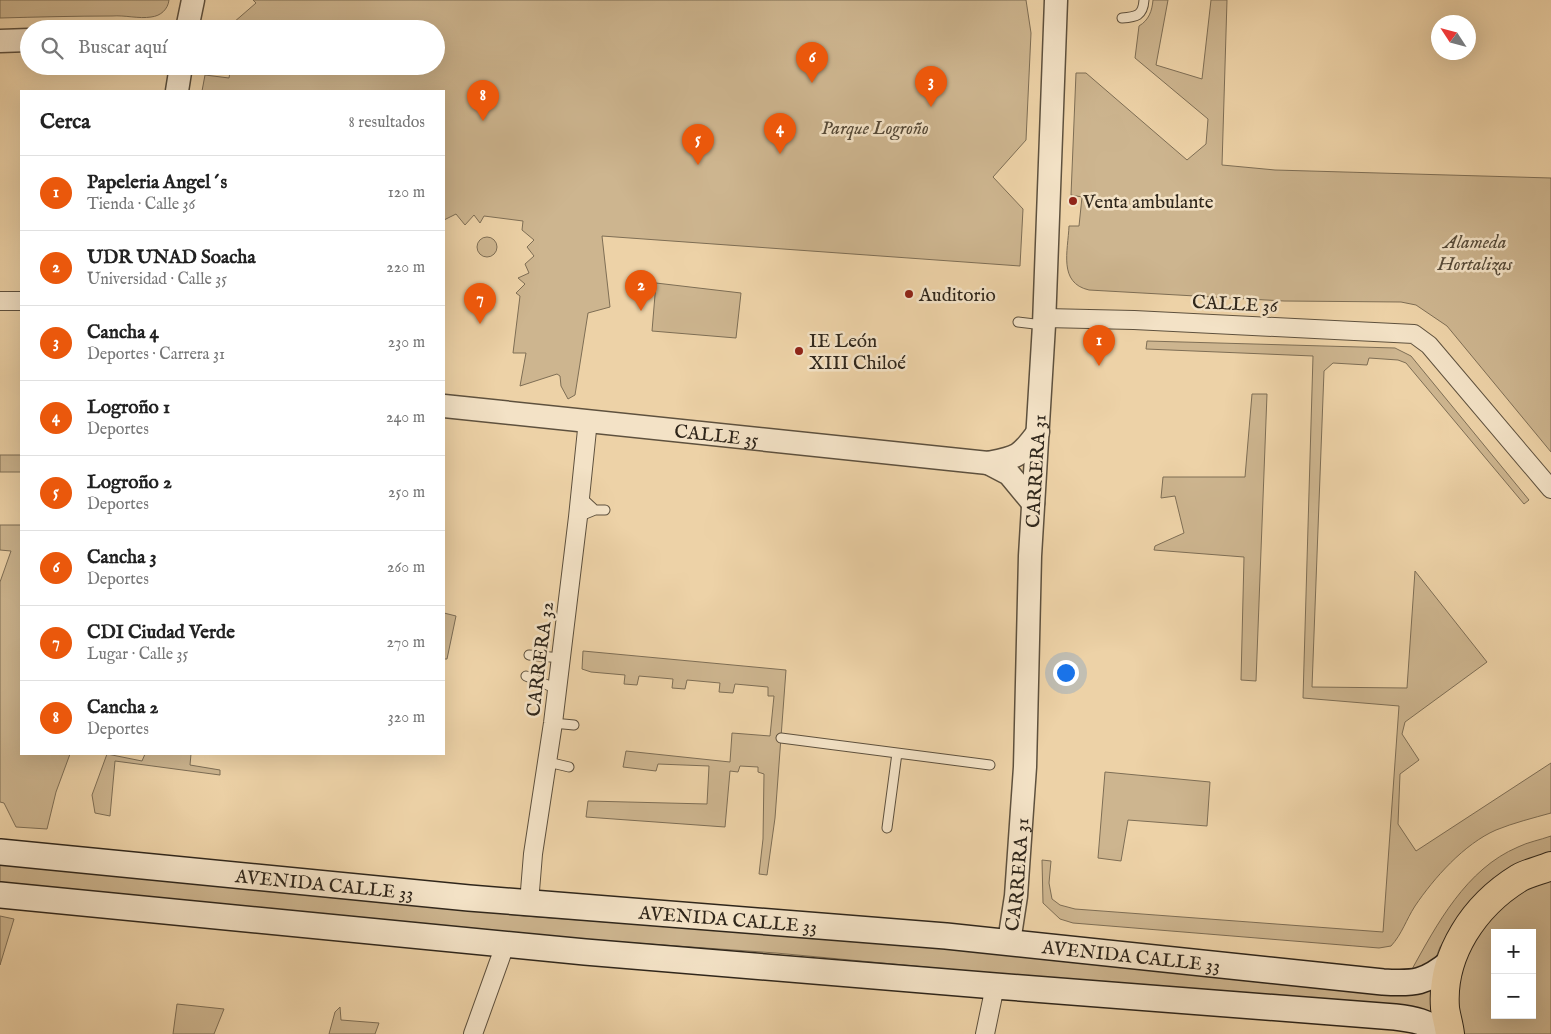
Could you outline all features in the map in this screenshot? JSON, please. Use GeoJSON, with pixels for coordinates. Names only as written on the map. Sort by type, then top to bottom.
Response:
{"type":"FeatureCollection","features":[{"type":"Feature","properties":{"kind":"main road","name":"AVENIDA CALLE 33"},"geometry":{"type":"LineString","coordinates":[[0,852],[528,903],[1009,942],[1410,984],[1438,973],[1451,962]]}},
{"type":"Feature","properties":{"kind":"main road"},"geometry":{"type":"LineString","coordinates":[[1450,1034],[1445,1007],[1447,980],[1451,962],[1469,923],[1492,897],[1520,877],[1551,866]]}},
{"type":"Feature","properties":{"kind":"main road","name":"AVENIDA CALLE 33"},"geometry":{"type":"LineString","coordinates":[[0,894],[505,945],[1395,1017],[1427,1023],[1443,1034]]}},
{"type":"Feature","properties":{"kind":"street"},"geometry":{"type":"LineString","coordinates":[[187,20],[193,0]]}},
{"type":"Feature","properties":{"kind":"street","name":"CARRERA 31"},"geometry":{"type":"LineString","coordinates":[[1009,942],[1016,896],[1025,767],[1030,556],[1045,322],[1056,0]]}},
{"type":"Feature","properties":{"kind":"street"},"geometry":{"type":"LineString","coordinates":[[0,41],[20,40]]}},
{"type":"Feature","properties":{"kind":"street"},"geometry":{"type":"LineString","coordinates":[[176,90],[179,75]]}},
{"type":"Feature","properties":{"kind":"street"},"geometry":{"type":"LineString","coordinates":[[0,301],[20,301]]}},
{"type":"Feature","properties":{"kind":"street","name":"CALLE 36"},"geometry":{"type":"LineString","coordinates":[[1045,322],[1134,320],[1408,333],[1422,338],[1551,489]]}},
{"type":"Feature","properties":{"kind":"street","name":"CALLE 35"},"geometry":{"type":"LineString","coordinates":[[445,406],[988,463],[1012,458],[1026,448],[1038,432]]}},
{"type":"Feature","properties":{"kind":"street","name":"CARRERA 32"},"geometry":{"type":"LineString","coordinates":[[528,903],[533,854],[553,723],[588,420]]}},
{"type":"Feature","properties":{"kind":"street","name":"CALLE 35"},"geometry":{"type":"LineString","coordinates":[[988,463],[1008,474],[1033,502]]}},
{"type":"Feature","properties":{"kind":"street"},"geometry":{"type":"LineString","coordinates":[[473,1034],[505,945]]}},
{"type":"Feature","properties":{"kind":"street"},"geometry":{"type":"LineString","coordinates":[[985,1034],[995,986]]}},
{"type":"Feature","properties":{"kind":"lane"},"geometry":{"type":"LineString","coordinates":[[1122,18],[1134,18],[1143,8],[1144,0]]}},
{"type":"Feature","properties":{"kind":"lane"},"geometry":{"type":"LineString","coordinates":[[1018,322],[1045,322]]}},
{"type":"Feature","properties":{"kind":"lane"},"geometry":{"type":"LineString","coordinates":[[580,496],[595,510]]}},
{"type":"Feature","properties":{"kind":"lane"},"geometry":{"type":"LineString","coordinates":[[578,517],[595,510],[605,510]]}},
{"type":"Feature","properties":{"kind":"lane"},"geometry":{"type":"LineString","coordinates":[[529,655],[561,658]]}},
{"type":"Feature","properties":{"kind":"lane"},"geometry":{"type":"LineString","coordinates":[[526,676],[557,689]]}},
{"type":"Feature","properties":{"kind":"lane"},"geometry":{"type":"LineString","coordinates":[[553,723],[574,725]]}},
{"type":"Feature","properties":{"kind":"lane"},"geometry":{"type":"LineString","coordinates":[[781,738],[990,765]]}},
{"type":"Feature","properties":{"kind":"lane"},"geometry":{"type":"LineString","coordinates":[[887,828],[896,753]]}},
{"type":"Feature","properties":{"kind":"lane"},"geometry":{"type":"LineString","coordinates":[[548,762],[569,767]]}},
{"type":"Feature","properties":{"kind":"green space"},"geometry":{"type":"Polygon","coordinates":[[[0,0],[169,0],[161,14],[146,17],[0,18],[0,0]]]}},
{"type":"Feature","properties":{"kind":"green space","name":"Parque Logroño"},"geometry":{"type":"Polygon","coordinates":[[[253,0],[1026,0],[1031,33],[1026,140],[993,177],[1023,209],[1020,266],[602,236],[610,307],[588,313],[575,395],[568,399],[561,386],[560,376],[557,374],[520,386],[526,353],[513,353],[520,296],[516,293],[525,284],[518,278],[529,273],[525,264],[534,256],[527,247],[534,240],[522,230],[523,221],[484,216],[480,223],[474,215],[465,225],[456,214],[445,220],[445,90],[202,90],[205,75],[229,78],[230,75],[445,75],[445,20],[236,20],[256,3],[253,0]]]}},
{"type":"Feature","properties":{"kind":"green space","name":"Alameda Hortalizas"},"geometry":{"type":"Polygon","coordinates":[[[1153,0],[1168,0],[1156,65],[1202,79],[1211,0],[1227,0],[1222,165],[1275,170],[1551,178],[1551,452],[1447,326],[1416,305],[1401,302],[1284,301],[1089,290],[1073,281],[1067,265],[1069,226],[1079,226],[1082,197],[1071,195],[1076,73],[1086,73],[1187,160],[1206,144],[1208,119],[1135,58],[1139,26],[1149,15],[1153,0]]]}},
{"type":"Feature","properties":{"kind":"green space"},"geometry":{"type":"Polygon","coordinates":[[[483,237],[491,237],[497,243],[497,251],[491,257],[483,257],[477,251],[477,243],[483,237]]]}},
{"type":"Feature","properties":{"kind":"green space"},"geometry":{"type":"Polygon","coordinates":[[[656,283],[741,293],[736,338],[652,331],[656,283]]]}},
{"type":"Feature","properties":{"kind":"green space"},"geometry":{"type":"Polygon","coordinates":[[[1147,341],[1395,348],[1411,356],[1529,500],[1524,504],[1406,363],[1398,360],[1369,358],[1367,365],[1333,363],[1324,371],[1312,687],[1407,688],[1415,571],[1487,662],[1405,722],[1402,734],[1419,760],[1400,774],[1398,824],[1416,851],[1551,763],[1551,813],[1496,830],[1484,836],[1461,853],[1423,895],[1391,946],[1379,948],[1073,923],[1060,919],[1043,903],[1042,860],[1051,861],[1049,883],[1052,899],[1060,905],[1075,909],[1383,932],[1399,706],[1303,698],[1313,356],[1146,349],[1147,341]]]}},
{"type":"Feature","properties":{"kind":"green space"},"geometry":{"type":"Polygon","coordinates":[[[1252,394],[1267,394],[1256,681],[1241,680],[1244,557],[1154,550],[1155,546],[1184,533],[1175,496],[1161,498],[1163,477],[1245,477],[1252,394]]]}},
{"type":"Feature","properties":{"kind":"green space"},"geometry":{"type":"Polygon","coordinates":[[[0,455],[20,455],[20,472],[0,472],[0,455]]]}},
{"type":"Feature","properties":{"kind":"green space"},"geometry":{"type":"Polygon","coordinates":[[[0,525],[20,525],[20,755],[70,755],[56,792],[47,829],[16,827],[4,803],[0,802],[0,582],[11,551],[0,550],[0,525]]]}},
{"type":"Feature","properties":{"kind":"green space"},"geometry":{"type":"Polygon","coordinates":[[[445,613],[456,616],[447,659],[445,659],[445,613]]]}},
{"type":"Feature","properties":{"kind":"green space"},"geometry":{"type":"Polygon","coordinates":[[[583,651],[786,670],[775,818],[767,875],[759,874],[763,839],[764,774],[758,772],[758,767],[740,766],[738,772],[730,771],[725,827],[586,817],[588,801],[707,804],[709,766],[658,764],[656,771],[623,767],[626,751],[730,762],[732,733],[770,736],[774,696],[768,696],[768,687],[735,684],[733,693],[719,692],[720,683],[687,680],[685,689],[672,688],[673,679],[639,676],[637,685],[624,684],[625,675],[591,672],[582,669],[583,651]]]}},
{"type":"Feature","properties":{"kind":"green space"},"geometry":{"type":"Polygon","coordinates":[[[107,755],[142,761],[145,755],[191,755],[190,765],[220,770],[220,775],[115,761],[110,816],[95,813],[92,795],[107,755]]]}},
{"type":"Feature","properties":{"kind":"green space"},"geometry":{"type":"Polygon","coordinates":[[[1105,772],[1210,782],[1207,826],[1128,820],[1121,861],[1098,858],[1105,772]]]}},
{"type":"Feature","properties":{"kind":"green space"},"geometry":{"type":"Polygon","coordinates":[[[1551,836],[1551,855],[1513,870],[1476,894],[1440,947],[1434,963],[1411,971],[1431,935],[1455,900],[1483,869],[1518,847],[1551,836]]]}},
{"type":"Feature","properties":{"kind":"green space"},"geometry":{"type":"Polygon","coordinates":[[[0,861],[525,916],[1003,951],[1403,994],[1419,994],[1435,988],[1436,1019],[1420,1008],[999,974],[776,953],[522,935],[0,882],[0,861]]]}},
{"type":"Feature","properties":{"kind":"green space"},"geometry":{"type":"Polygon","coordinates":[[[1551,876],[1551,1034],[1460,1034],[1455,1012],[1463,957],[1497,905],[1551,876]]]}},
{"type":"Feature","properties":{"kind":"green space"},"geometry":{"type":"Polygon","coordinates":[[[0,916],[14,919],[0,965],[0,916]]]}},
{"type":"Feature","properties":{"kind":"green space"},"geometry":{"type":"Polygon","coordinates":[[[177,1004],[224,1009],[214,1034],[173,1034],[177,1004]]]}},
{"type":"Feature","properties":{"kind":"green space"},"geometry":{"type":"Polygon","coordinates":[[[340,1007],[341,1020],[379,1023],[375,1034],[329,1034],[335,1012],[340,1007]]]}},
{"type":"Feature","properties":{"kind":"place","name":"Cancha 3"},"geometry":{"type":"Point","coordinates":[812,83]}},
{"type":"Feature","properties":{"kind":"place","name":"Cancha 4"},"geometry":{"type":"Point","coordinates":[931,107]}},
{"type":"Feature","properties":{"kind":"place","name":"Cancha 2"},"geometry":{"type":"Point","coordinates":[483,121]}},
{"type":"Feature","properties":{"kind":"place","name":"Logroño 1"},"geometry":{"type":"Point","coordinates":[780,154]}},
{"type":"Feature","properties":{"kind":"place","name":"Logroño 2"},"geometry":{"type":"Point","coordinates":[698,165]}},
{"type":"Feature","properties":{"kind":"place","name":"Venta ambulante"},"geometry":{"type":"Point","coordinates":[1073,201]}},
{"type":"Feature","properties":{"kind":"place","name":"Auditorio"},"geometry":{"type":"Point","coordinates":[909,294]}},
{"type":"Feature","properties":{"kind":"place","name":"UDR UNAD Soacha"},"geometry":{"type":"Point","coordinates":[641,311]}},
{"type":"Feature","properties":{"kind":"place","name":"CDI Ciudad Verde"},"geometry":{"type":"Point","coordinates":[480,324]}},
{"type":"Feature","properties":{"kind":"place","name":"IE León XIII Chiloé"},"geometry":{"type":"Point","coordinates":[799,351]}},
{"type":"Feature","properties":{"kind":"place","name":"Papeleria Angel´s"},"geometry":{"type":"Point","coordinates":[1099,366]}}]}
